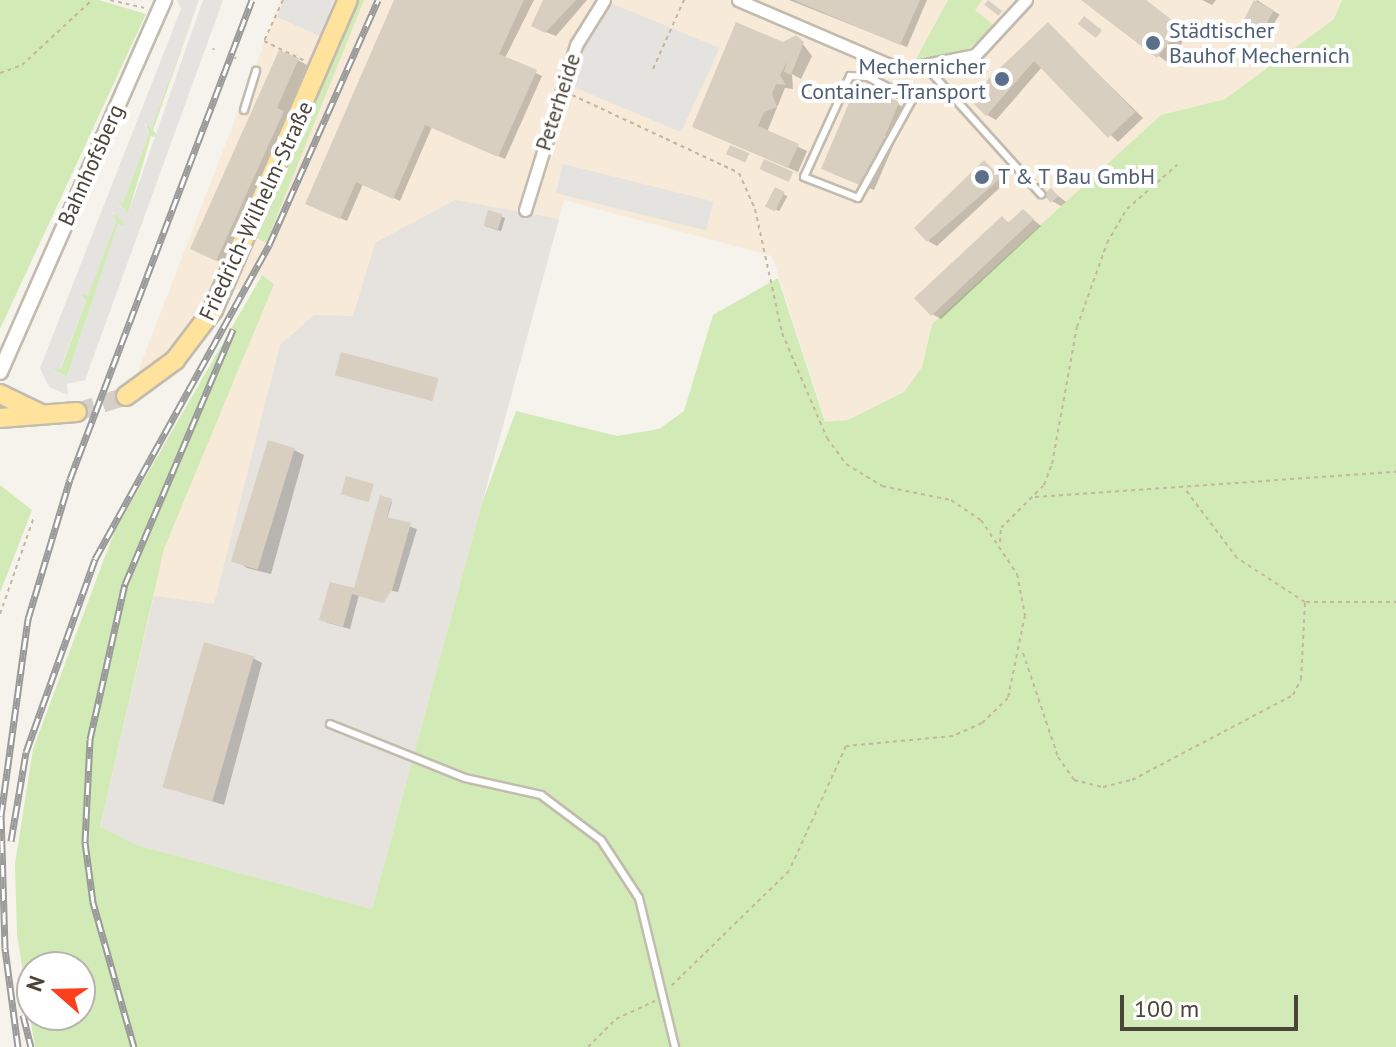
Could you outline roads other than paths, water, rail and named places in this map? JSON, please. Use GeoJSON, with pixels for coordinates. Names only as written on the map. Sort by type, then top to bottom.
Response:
{"type":"FeatureCollection","features":[{"type":"Feature","properties":{"kind":"main road","name":"Friedrich-Wilhelm-Straße"},"geometry":{"type":"LineString","coordinates":[[126,396],[175,360],[213,310],[348,0]]}},
{"type":"Feature","properties":{"kind":"main road"},"geometry":{"type":"LineString","coordinates":[[0,406],[0,394],[47,416]]}},
{"type":"Feature","properties":{"kind":"main road"},"geometry":{"type":"LineString","coordinates":[[0,418],[77,412]]}},
{"type":"Feature","properties":{"kind":"street","name":"Bahnhofsberg"},"geometry":{"type":"LineString","coordinates":[[0,372],[164,0]]}},
{"type":"Feature","properties":{"kind":"street","name":"Peterheide"},"geometry":{"type":"LineString","coordinates":[[525,210],[576,45],[604,0]]}},
{"type":"Feature","properties":{"kind":"street"},"geometry":{"type":"LineString","coordinates":[[738,0],[877,61],[928,69],[975,55],[1026,0]]}},
{"type":"Feature","properties":{"kind":"street","name":"Bahnhofsberg"},"geometry":{"type":"LineString","coordinates":[[0,351],[19,330]]}},
{"type":"Feature","properties":{"kind":"lane"},"geometry":{"type":"LineString","coordinates":[[868,77],[877,61]]}},
{"type":"Feature","properties":{"kind":"lane"},"geometry":{"type":"LineString","coordinates":[[928,69],[1041,194]]}},
{"type":"Feature","properties":{"kind":"lane"},"geometry":{"type":"LineString","coordinates":[[244,110],[256,71]]}},
{"type":"Feature","properties":{"kind":"lane"},"geometry":{"type":"LineString","coordinates":[[850,76],[868,77],[912,100],[858,198],[804,177],[850,76]]}},
{"type":"Feature","properties":{"kind":"lane"},"geometry":{"type":"LineString","coordinates":[[330,724],[465,778],[541,795],[601,840],[639,898],[675,1047]]}},
{"type":"Feature","properties":{"kind":"tunnel"},"geometry":{"type":"LineString","coordinates":[[77,412],[126,396]]}},
{"type":"Feature","properties":{"kind":"railway"},"geometry":{"type":"LineString","coordinates":[[18,1047],[5,948],[1,816],[28,619],[70,479],[252,0]]}},
{"type":"Feature","properties":{"kind":"railway"},"geometry":{"type":"LineString","coordinates":[[11,841],[26,752],[95,559],[269,245],[378,0]]}},
{"type":"Feature","properties":{"kind":"railway"},"geometry":{"type":"LineString","coordinates":[[134,1047],[93,902],[85,842],[90,739],[125,584],[233,329]]}},
{"type":"Feature","properties":{"kind":"railway"},"geometry":{"type":"LineString","coordinates":[[27,1031],[31,1047]]}},
{"type":"Feature","properties":{"kind":"place","name":"Städtischer Bauhof Mechernich"},"geometry":{"type":"Point","coordinates":[1153,43]}},
{"type":"Feature","properties":{"kind":"place","name":"Mechernicher Container-Transport"},"geometry":{"type":"Point","coordinates":[1002,79]}},
{"type":"Feature","properties":{"kind":"place","name":"T & T Bau GmbH"},"geometry":{"type":"Point","coordinates":[982,177]}}]}
